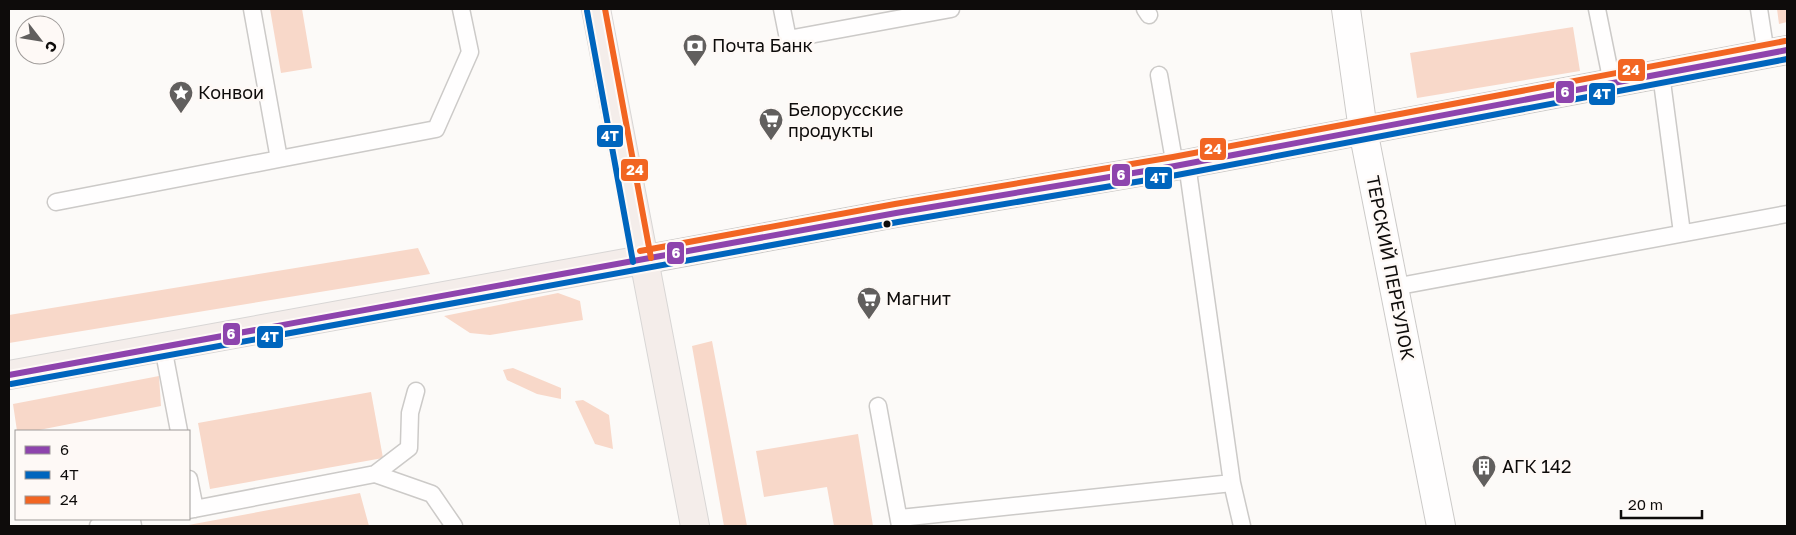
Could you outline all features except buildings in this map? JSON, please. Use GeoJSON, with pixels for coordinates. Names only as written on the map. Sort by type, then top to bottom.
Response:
{"type":"FeatureCollection","features":[{"type":"Feature","properties":{"kind":"main road"},"geometry":{"type":"LineString","coordinates":[[596,9],[642,260],[695,526]]}},
{"type":"Feature","properties":{"kind":"main road"},"geometry":{"type":"LineString","coordinates":[[9,375],[642,260]]}},
{"type":"Feature","properties":{"kind":"street","name":"ТЕРСКИЙ ПЕРЕУЛОК"},"geometry":{"type":"LineString","coordinates":[[1346,9],[1363,130],[1441,526]]}},
{"type":"Feature","properties":{"kind":"street"},"geometry":{"type":"LineString","coordinates":[[642,260],[886,215],[1181,165],[1776,52]]}},
{"type":"Feature","properties":{"kind":"lane"},"geometry":{"type":"LineString","coordinates":[[252,9],[279,159]]}},
{"type":"Feature","properties":{"kind":"lane"},"geometry":{"type":"LineString","coordinates":[[56,202],[436,129],[470,52],[461,9]]}},
{"type":"Feature","properties":{"kind":"lane"},"geometry":{"type":"LineString","coordinates":[[782,9],[788,39],[951,9]]}},
{"type":"Feature","properties":{"kind":"lane"},"geometry":{"type":"LineString","coordinates":[[1598,9],[1612,83]]}},
{"type":"Feature","properties":{"kind":"lane"},"geometry":{"type":"LineString","coordinates":[[1759,9],[1776,52]]}},
{"type":"Feature","properties":{"kind":"lane"},"geometry":{"type":"LineString","coordinates":[[1661,74],[1682,233]]}},
{"type":"Feature","properties":{"kind":"lane"},"geometry":{"type":"LineString","coordinates":[[1159,75],[1181,165],[1232,483],[1242,526]]}},
{"type":"Feature","properties":{"kind":"lane"},"geometry":{"type":"LineString","coordinates":[[1394,287],[1787,214]]}},
{"type":"Feature","properties":{"kind":"lane"},"geometry":{"type":"LineString","coordinates":[[162,347],[179,430]]}},
{"type":"Feature","properties":{"kind":"lane"},"geometry":{"type":"LineString","coordinates":[[190,489],[192,509],[375,474],[410,448],[410,413],[416,391]]}},
{"type":"Feature","properties":{"kind":"lane"},"geometry":{"type":"LineString","coordinates":[[878,406],[900,522],[1232,483]]}},
{"type":"Feature","properties":{"kind":"lane"},"geometry":{"type":"LineString","coordinates":[[375,474],[432,494],[454,526]]}},
{"type":"Feature","properties":{"kind":"lane"},"geometry":{"type":"LineString","coordinates":[[98,526],[136,522]]}},
{"type":"Feature","properties":{"kind":"shaded area"},"geometry":{"type":"Polygon","coordinates":[[[270,9],[302,9],[312,68],[281,73],[270,9]]]}},
{"type":"Feature","properties":{"kind":"shaded area"},"geometry":{"type":"Polygon","coordinates":[[[1777,9],[1787,9],[1787,22],[1779,24],[1777,9]]]}},
{"type":"Feature","properties":{"kind":"shaded area"},"geometry":{"type":"Polygon","coordinates":[[[1573,27],[1580,71],[1417,98],[1410,53],[1573,27]]]}},
{"type":"Feature","properties":{"kind":"shaded area"},"geometry":{"type":"Polygon","coordinates":[[[418,248],[430,274],[9,343],[9,315],[418,248]]]}},
{"type":"Feature","properties":{"kind":"shaded area"},"geometry":{"type":"Polygon","coordinates":[[[558,293],[580,301],[583,320],[490,335],[470,333],[444,316],[558,293]]]}},
{"type":"Feature","properties":{"kind":"shaded area"},"geometry":{"type":"Polygon","coordinates":[[[712,341],[747,526],[724,526],[692,346],[712,341]]]}},
{"type":"Feature","properties":{"kind":"shaded area"},"geometry":{"type":"Polygon","coordinates":[[[513,368],[561,388],[561,399],[537,394],[507,380],[503,370],[513,368]]]}},
{"type":"Feature","properties":{"kind":"shaded area"},"geometry":{"type":"Polygon","coordinates":[[[159,376],[161,406],[39,430],[17,430],[13,404],[159,376]]]}},
{"type":"Feature","properties":{"kind":"shaded area"},"geometry":{"type":"Polygon","coordinates":[[[371,392],[383,458],[210,489],[198,423],[371,392]]]}},
{"type":"Feature","properties":{"kind":"shaded area"},"geometry":{"type":"Polygon","coordinates":[[[583,400],[609,415],[613,449],[595,444],[575,401],[583,400]]]}},
{"type":"Feature","properties":{"kind":"shaded area"},"geometry":{"type":"Polygon","coordinates":[[[858,434],[873,526],[834,526],[827,487],[764,497],[756,451],[858,434]]]}},
{"type":"Feature","properties":{"kind":"shaded area"},"geometry":{"type":"Polygon","coordinates":[[[360,493],[369,526],[183,526],[360,493]]]}},
{"type":"Feature","properties":{"kind":"transit line","name":"24"},"geometry":{"type":"LineString","coordinates":[[605,9],[651,258]]}},
{"type":"Feature","properties":{"kind":"transit line","name":"4Т"},"geometry":{"type":"LineString","coordinates":[[587,11],[633,262]]}},
{"type":"Feature","properties":{"kind":"transit line","name":"24"},"geometry":{"type":"LineString","coordinates":[[640,251],[895,204],[1173,157],[1785,41]]}},
{"type":"Feature","properties":{"kind":"transit line","name":"6"},"geometry":{"type":"LineString","coordinates":[[9,375],[896,213],[1175,166],[1787,50]]}},
{"type":"Feature","properties":{"kind":"transit line","name":"4Т"},"geometry":{"type":"LineString","coordinates":[[11,384],[898,222],[1177,175],[1787,59]]}},
{"type":"Feature","properties":{"kind":"place","name":"Почта Банк"},"geometry":{"type":"Point","coordinates":[695,67]}},
{"type":"Feature","properties":{"kind":"place","name":"Конвои"},"geometry":{"type":"Point","coordinates":[181,114]}},
{"type":"Feature","properties":{"kind":"place","name":"Белорусские продукты"},"geometry":{"type":"Point","coordinates":[771,141]}},
{"type":"Feature","properties":{"kind":"place","name":"Магнит"},"geometry":{"type":"Point","coordinates":[869,320]}},
{"type":"Feature","properties":{"kind":"place","name":"АГК 142"},"geometry":{"type":"Point","coordinates":[1484,488]}}]}
